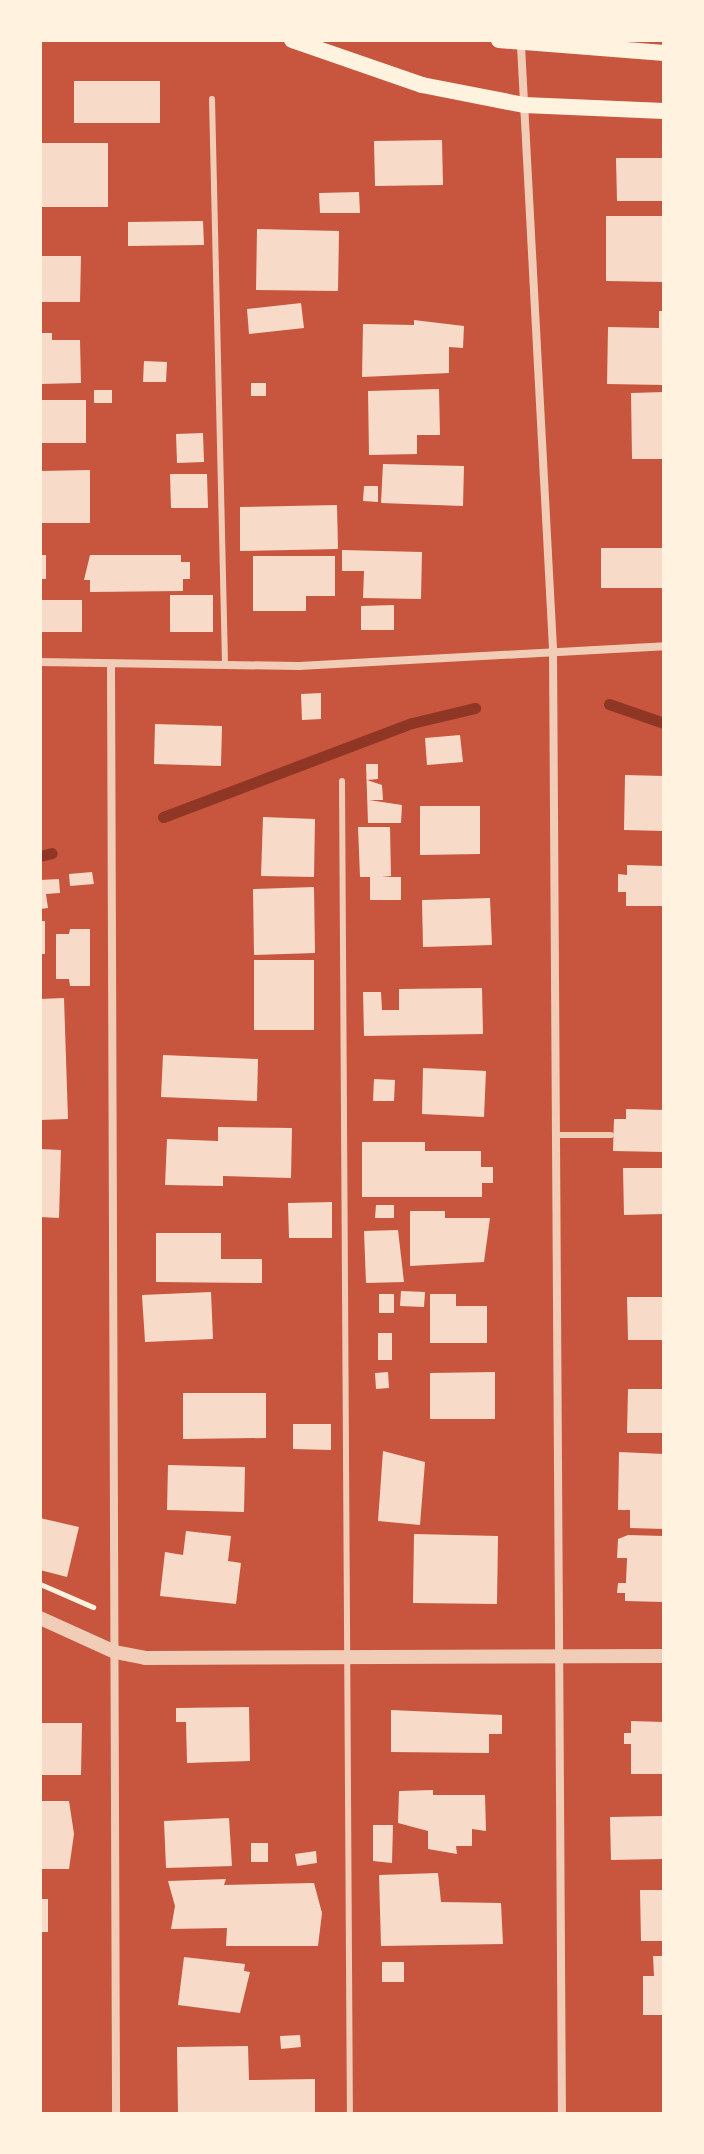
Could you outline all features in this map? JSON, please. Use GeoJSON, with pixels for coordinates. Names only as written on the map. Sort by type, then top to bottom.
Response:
{"type":"FeatureCollection","features":[{"type":"Feature","properties":{"kind":"main road"},"geometry":{"type":"LineString","coordinates":[[292,40],[422,85],[524,105],[664,111]]}},
{"type":"Feature","properties":{"kind":"main road"},"geometry":{"type":"LineString","coordinates":[[499,40],[521,46],[664,53]]}},
{"type":"Feature","properties":{"kind":"street"},"geometry":{"type":"LineString","coordinates":[[521,46],[553,649],[562,2114]]}},
{"type":"Feature","properties":{"kind":"street"},"geometry":{"type":"LineString","coordinates":[[40,662],[299,666],[553,649],[664,646]]}},
{"type":"Feature","properties":{"kind":"street"},"geometry":{"type":"LineString","coordinates":[[111,664],[116,2114]]}},
{"type":"Feature","properties":{"kind":"street"},"geometry":{"type":"LineString","coordinates":[[40,1618],[115,1652],[145,1658],[664,1656]]}},
{"type":"Feature","properties":{"kind":"lane"},"geometry":{"type":"LineString","coordinates":[[212,99],[225,665]]}},
{"type":"Feature","properties":{"kind":"lane"},"geometry":{"type":"LineString","coordinates":[[342,781],[350,2114]]}},
{"type":"Feature","properties":{"kind":"lane"},"geometry":{"type":"LineString","coordinates":[[555,1135],[611,1135]]}},
{"type":"Feature","properties":{"kind":"building"},"geometry":{"type":"Polygon","coordinates":[[[74,81],[160,81],[160,123],[74,123],[74,81]]]}},
{"type":"Feature","properties":{"kind":"building"},"geometry":{"type":"Polygon","coordinates":[[[442,140],[443,185],[375,186],[374,141],[442,140]]]}},
{"type":"Feature","properties":{"kind":"building"},"geometry":{"type":"Polygon","coordinates":[[[40,143],[108,143],[108,207],[40,207],[40,143]]]}},
{"type":"Feature","properties":{"kind":"building"},"geometry":{"type":"Polygon","coordinates":[[[616,158],[664,158],[664,201],[617,201],[616,158]]]}},
{"type":"Feature","properties":{"kind":"building"},"geometry":{"type":"Polygon","coordinates":[[[359,192],[360,213],[320,213],[319,193],[359,192]]]}},
{"type":"Feature","properties":{"kind":"building"},"geometry":{"type":"Polygon","coordinates":[[[606,216],[664,216],[664,282],[606,281],[606,216]]]}},
{"type":"Feature","properties":{"kind":"building"},"geometry":{"type":"Polygon","coordinates":[[[203,221],[204,245],[128,246],[128,222],[203,221]]]}},
{"type":"Feature","properties":{"kind":"building"},"geometry":{"type":"Polygon","coordinates":[[[257,229],[339,231],[338,291],[256,290],[257,229]]]}},
{"type":"Feature","properties":{"kind":"building"},"geometry":{"type":"Polygon","coordinates":[[[40,256],[81,256],[80,302],[40,302],[40,256]]]}},
{"type":"Feature","properties":{"kind":"building"},"geometry":{"type":"Polygon","coordinates":[[[301,303],[304,328],[249,334],[247,309],[301,303]]]}},
{"type":"Feature","properties":{"kind":"building"},"geometry":{"type":"Polygon","coordinates":[[[659,311],[664,311],[664,385],[607,384],[608,327],[659,328],[659,311]]]}},
{"type":"Feature","properties":{"kind":"building"},"geometry":{"type":"Polygon","coordinates":[[[414,320],[464,326],[463,348],[449,347],[449,373],[362,377],[363,324],[414,325],[414,320]]]}},
{"type":"Feature","properties":{"kind":"building"},"geometry":{"type":"Polygon","coordinates":[[[40,333],[52,333],[52,340],[80,340],[81,383],[40,384],[40,333]]]}},
{"type":"Feature","properties":{"kind":"building"},"geometry":{"type":"Polygon","coordinates":[[[144,361],[167,362],[166,382],[143,382],[144,361]]]}},
{"type":"Feature","properties":{"kind":"building"},"geometry":{"type":"Polygon","coordinates":[[[251,383],[266,383],[266,396],[251,396],[251,383]]]}},
{"type":"Feature","properties":{"kind":"building"},"geometry":{"type":"Polygon","coordinates":[[[439,389],[440,435],[417,435],[417,454],[369,455],[368,391],[439,389]]]}},
{"type":"Feature","properties":{"kind":"building"},"geometry":{"type":"Polygon","coordinates":[[[94,390],[112,390],[112,403],[94,403],[94,390]]]}},
{"type":"Feature","properties":{"kind":"building"},"geometry":{"type":"Polygon","coordinates":[[[664,392],[664,459],[632,459],[631,393],[664,392]]]}},
{"type":"Feature","properties":{"kind":"building"},"geometry":{"type":"Polygon","coordinates":[[[40,400],[86,400],[86,443],[40,443],[40,400]]]}},
{"type":"Feature","properties":{"kind":"building"},"geometry":{"type":"Polygon","coordinates":[[[203,433],[204,462],[177,463],[176,434],[203,433]]]}},
{"type":"Feature","properties":{"kind":"building"},"geometry":{"type":"Polygon","coordinates":[[[383,464],[464,466],[463,506],[381,503],[383,464]]]}},
{"type":"Feature","properties":{"kind":"building"},"geometry":{"type":"Polygon","coordinates":[[[90,470],[90,523],[40,523],[40,471],[90,470]]]}},
{"type":"Feature","properties":{"kind":"building"},"geometry":{"type":"Polygon","coordinates":[[[170,474],[207,474],[208,508],[171,508],[170,474]]]}},
{"type":"Feature","properties":{"kind":"building"},"geometry":{"type":"Polygon","coordinates":[[[364,486],[378,486],[378,502],[363,501],[364,486]]]}},
{"type":"Feature","properties":{"kind":"building"},"geometry":{"type":"Polygon","coordinates":[[[337,505],[338,549],[240,551],[240,507],[337,505]]]}},
{"type":"Feature","properties":{"kind":"building"},"geometry":{"type":"Polygon","coordinates":[[[601,548],[664,548],[664,588],[601,588],[601,548]]]}},
{"type":"Feature","properties":{"kind":"building"},"geometry":{"type":"Polygon","coordinates":[[[342,550],[422,552],[421,599],[363,598],[364,571],[342,571],[342,550]]]}},
{"type":"Feature","properties":{"kind":"building"},"geometry":{"type":"Polygon","coordinates":[[[40,555],[46,555],[46,579],[40,579],[40,555]]]}},
{"type":"Feature","properties":{"kind":"building"},"geometry":{"type":"Polygon","coordinates":[[[90,555],[181,555],[181,562],[190,562],[190,579],[183,579],[183,591],[90,592],[90,580],[84,580],[90,555]]]}},
{"type":"Feature","properties":{"kind":"building"},"geometry":{"type":"Polygon","coordinates":[[[253,556],[335,556],[335,596],[306,596],[306,611],[253,611],[253,556]]]}},
{"type":"Feature","properties":{"kind":"building"},"geometry":{"type":"Polygon","coordinates":[[[170,595],[213,595],[213,632],[170,632],[170,595]]]}},
{"type":"Feature","properties":{"kind":"building"},"geometry":{"type":"Polygon","coordinates":[[[40,600],[82,600],[82,632],[40,632],[40,600]]]}},
{"type":"Feature","properties":{"kind":"building"},"geometry":{"type":"Polygon","coordinates":[[[394,605],[394,630],[361,630],[361,606],[394,605]]]}},
{"type":"Feature","properties":{"kind":"building"},"geometry":{"type":"Polygon","coordinates":[[[321,693],[321,719],[302,720],[301,694],[321,693]]]}},
{"type":"Feature","properties":{"kind":"building"},"geometry":{"type":"Polygon","coordinates":[[[155,724],[222,726],[221,766],[154,764],[155,724]]]}},
{"type":"Feature","properties":{"kind":"building"},"geometry":{"type":"Polygon","coordinates":[[[460,735],[463,762],[427,765],[425,738],[460,735]]]}},
{"type":"Feature","properties":{"kind":"building"},"geometry":{"type":"Polygon","coordinates":[[[366,764],[378,764],[378,779],[367,780],[382,785],[383,800],[369,800],[402,805],[401,823],[368,823],[366,764]]]}},
{"type":"Feature","properties":{"kind":"building"},"geometry":{"type":"Polygon","coordinates":[[[625,775],[664,776],[664,831],[624,830],[625,775]]]}},
{"type":"Feature","properties":{"kind":"building"},"geometry":{"type":"Polygon","coordinates":[[[420,806],[480,806],[480,854],[420,855],[420,806]]]}},
{"type":"Feature","properties":{"kind":"building"},"geometry":{"type":"Polygon","coordinates":[[[263,817],[315,819],[314,877],[261,876],[263,817]]]}},
{"type":"Feature","properties":{"kind":"building"},"geometry":{"type":"Polygon","coordinates":[[[358,827],[390,827],[391,876],[382,877],[401,877],[401,900],[370,900],[370,877],[360,877],[358,827]]]}},
{"type":"Feature","properties":{"kind":"building"},"geometry":{"type":"Polygon","coordinates":[[[627,865],[664,866],[664,906],[626,906],[626,892],[618,892],[618,874],[627,875],[627,865]]]}},
{"type":"Feature","properties":{"kind":"building"},"geometry":{"type":"Polygon","coordinates":[[[92,872],[94,884],[70,886],[69,874],[92,872]]]}},
{"type":"Feature","properties":{"kind":"building"},"geometry":{"type":"Polygon","coordinates":[[[59,879],[60,893],[46,894],[48,908],[40,909],[40,880],[59,879]]]}},
{"type":"Feature","properties":{"kind":"building"},"geometry":{"type":"Polygon","coordinates":[[[314,887],[315,953],[254,955],[253,889],[314,887]]]}},
{"type":"Feature","properties":{"kind":"building"},"geometry":{"type":"Polygon","coordinates":[[[490,898],[492,945],[423,947],[422,900],[490,898]]]}},
{"type":"Feature","properties":{"kind":"building"},"geometry":{"type":"Polygon","coordinates":[[[40,921],[45,921],[45,954],[40,954],[40,921]]]}},
{"type":"Feature","properties":{"kind":"building"},"geometry":{"type":"Polygon","coordinates":[[[70,929],[90,929],[90,986],[70,986],[69,979],[56,979],[56,934],[69,934],[70,929]]]}},
{"type":"Feature","properties":{"kind":"building"},"geometry":{"type":"Polygon","coordinates":[[[254,960],[314,960],[314,1030],[254,1030],[254,960]]]}},
{"type":"Feature","properties":{"kind":"building"},"geometry":{"type":"Polygon","coordinates":[[[482,988],[483,1034],[364,1036],[363,992],[381,992],[382,1010],[399,1010],[399,989],[482,988]]]}},
{"type":"Feature","properties":{"kind":"building"},"geometry":{"type":"Polygon","coordinates":[[[64,998],[68,1119],[40,1120],[40,999],[64,998]]]}},
{"type":"Feature","properties":{"kind":"building"},"geometry":{"type":"Polygon","coordinates":[[[163,1055],[258,1059],[257,1101],[161,1097],[163,1055]]]}},
{"type":"Feature","properties":{"kind":"building"},"geometry":{"type":"Polygon","coordinates":[[[423,1068],[486,1071],[484,1117],[422,1114],[423,1068]]]}},
{"type":"Feature","properties":{"kind":"building"},"geometry":{"type":"Polygon","coordinates":[[[374,1079],[395,1080],[394,1101],[373,1101],[374,1079]]]}},
{"type":"Feature","properties":{"kind":"building"},"geometry":{"type":"Polygon","coordinates":[[[626,1109],[664,1110],[664,1152],[613,1151],[614,1119],[626,1119],[626,1109]]]}},
{"type":"Feature","properties":{"kind":"building"},"geometry":{"type":"Polygon","coordinates":[[[218,1127],[292,1128],[291,1178],[223,1176],[223,1186],[165,1185],[167,1139],[218,1141],[218,1127]]]}},
{"type":"Feature","properties":{"kind":"building"},"geometry":{"type":"Polygon","coordinates":[[[362,1142],[425,1142],[425,1151],[481,1151],[481,1167],[493,1167],[493,1183],[482,1183],[482,1197],[362,1197],[362,1142]]]}},
{"type":"Feature","properties":{"kind":"building"},"geometry":{"type":"Polygon","coordinates":[[[40,1149],[61,1150],[59,1218],[40,1217],[40,1149]]]}},
{"type":"Feature","properties":{"kind":"building"},"geometry":{"type":"Polygon","coordinates":[[[623,1168],[664,1168],[664,1214],[624,1215],[623,1168]]]}},
{"type":"Feature","properties":{"kind":"building"},"geometry":{"type":"Polygon","coordinates":[[[332,1202],[332,1238],[289,1238],[288,1203],[332,1202]]]}},
{"type":"Feature","properties":{"kind":"building"},"geometry":{"type":"Polygon","coordinates":[[[376,1205],[394,1205],[394,1218],[375,1218],[376,1205]]]}},
{"type":"Feature","properties":{"kind":"building"},"geometry":{"type":"Polygon","coordinates":[[[410,1211],[445,1211],[445,1218],[490,1218],[484,1262],[410,1266],[410,1211]]]}},
{"type":"Feature","properties":{"kind":"building"},"geometry":{"type":"Polygon","coordinates":[[[398,1230],[404,1282],[366,1283],[364,1231],[398,1230]]]}},
{"type":"Feature","properties":{"kind":"building"},"geometry":{"type":"Polygon","coordinates":[[[156,1233],[221,1233],[221,1259],[262,1259],[262,1283],[156,1282],[156,1233]]]}},
{"type":"Feature","properties":{"kind":"building"},"geometry":{"type":"Polygon","coordinates":[[[401,1291],[425,1292],[424,1307],[400,1306],[401,1291]]]}},
{"type":"Feature","properties":{"kind":"building"},"geometry":{"type":"Polygon","coordinates":[[[211,1292],[213,1339],[145,1342],[142,1295],[211,1292]]]}},
{"type":"Feature","properties":{"kind":"building"},"geometry":{"type":"Polygon","coordinates":[[[379,1294],[394,1294],[394,1313],[379,1313],[379,1294]]]}},
{"type":"Feature","properties":{"kind":"building"},"geometry":{"type":"Polygon","coordinates":[[[430,1294],[456,1294],[456,1306],[487,1306],[487,1343],[430,1343],[430,1294]]]}},
{"type":"Feature","properties":{"kind":"building"},"geometry":{"type":"Polygon","coordinates":[[[627,1297],[664,1297],[664,1340],[628,1340],[627,1297]]]}},
{"type":"Feature","properties":{"kind":"building"},"geometry":{"type":"Polygon","coordinates":[[[378,1333],[392,1333],[392,1360],[378,1360],[378,1333]]]}},
{"type":"Feature","properties":{"kind":"building"},"geometry":{"type":"Polygon","coordinates":[[[388,1372],[389,1388],[376,1389],[375,1373],[388,1372]]]}},
{"type":"Feature","properties":{"kind":"building"},"geometry":{"type":"Polygon","coordinates":[[[495,1372],[495,1419],[430,1419],[430,1373],[495,1372]]]}},
{"type":"Feature","properties":{"kind":"building"},"geometry":{"type":"Polygon","coordinates":[[[628,1389],[664,1389],[664,1433],[627,1433],[628,1389]]]}},
{"type":"Feature","properties":{"kind":"building"},"geometry":{"type":"Polygon","coordinates":[[[183,1393],[266,1393],[266,1438],[183,1439],[183,1393]]]}},
{"type":"Feature","properties":{"kind":"building"},"geometry":{"type":"Polygon","coordinates":[[[293,1424],[331,1424],[331,1450],[293,1449],[293,1424]]]}},
{"type":"Feature","properties":{"kind":"building"},"geometry":{"type":"Polygon","coordinates":[[[383,1451],[425,1462],[420,1525],[378,1521],[383,1451]]]}},
{"type":"Feature","properties":{"kind":"building"},"geometry":{"type":"Polygon","coordinates":[[[619,1452],[664,1454],[664,1529],[630,1528],[630,1510],[618,1510],[619,1452]]]}},
{"type":"Feature","properties":{"kind":"building"},"geometry":{"type":"Polygon","coordinates":[[[168,1465],[245,1467],[244,1512],[167,1510],[168,1465]]]}},
{"type":"Feature","properties":{"kind":"building"},"geometry":{"type":"Polygon","coordinates":[[[40,1518],[79,1527],[67,1577],[40,1570],[40,1518]]]}},
{"type":"Feature","properties":{"kind":"building"},"geometry":{"type":"Polygon","coordinates":[[[186,1531],[231,1536],[228,1561],[241,1563],[236,1604],[160,1596],[165,1552],[183,1555],[186,1531]]]}},
{"type":"Feature","properties":{"kind":"building"},"geometry":{"type":"Polygon","coordinates":[[[414,1534],[498,1536],[497,1604],[413,1603],[414,1534]]]}},
{"type":"Feature","properties":{"kind":"building"},"geometry":{"type":"Polygon","coordinates":[[[628,1535],[664,1536],[664,1602],[625,1601],[625,1593],[617,1593],[618,1583],[626,1583],[627,1558],[617,1558],[618,1539],[628,1535]]]}},
{"type":"Feature","properties":{"kind":"building"},"geometry":{"type":"Polygon","coordinates":[[[249,1707],[250,1761],[187,1763],[186,1722],[176,1722],[176,1708],[249,1707]]]}},
{"type":"Feature","properties":{"kind":"building"},"geometry":{"type":"Polygon","coordinates":[[[391,1710],[502,1715],[502,1734],[489,1734],[489,1753],[391,1752],[391,1710]]]}},
{"type":"Feature","properties":{"kind":"building"},"geometry":{"type":"Polygon","coordinates":[[[631,1721],[664,1722],[664,1774],[631,1774],[631,1744],[624,1744],[624,1733],[631,1733],[631,1721]]]}},
{"type":"Feature","properties":{"kind":"building"},"geometry":{"type":"Polygon","coordinates":[[[40,1723],[82,1723],[81,1775],[40,1775],[40,1723]]]}},
{"type":"Feature","properties":{"kind":"building"},"geometry":{"type":"Polygon","coordinates":[[[433,1790],[433,1795],[485,1795],[486,1831],[472,1829],[472,1846],[456,1846],[457,1854],[428,1849],[428,1831],[398,1823],[399,1791],[433,1790]]]}},
{"type":"Feature","properties":{"kind":"building"},"geometry":{"type":"Polygon","coordinates":[[[40,1801],[69,1801],[74,1834],[69,1869],[40,1869],[40,1801]]]}},
{"type":"Feature","properties":{"kind":"building"},"geometry":{"type":"Polygon","coordinates":[[[664,1816],[664,1859],[611,1860],[610,1817],[664,1816]]]}},
{"type":"Feature","properties":{"kind":"building"},"geometry":{"type":"Polygon","coordinates":[[[229,1818],[232,1866],[166,1868],[164,1821],[229,1818]]]}},
{"type":"Feature","properties":{"kind":"building"},"geometry":{"type":"Polygon","coordinates":[[[373,1825],[393,1825],[392,1863],[373,1861],[373,1825]]]}},
{"type":"Feature","properties":{"kind":"building"},"geometry":{"type":"Polygon","coordinates":[[[251,1843],[268,1843],[268,1862],[251,1862],[251,1843]]]}},
{"type":"Feature","properties":{"kind":"building"},"geometry":{"type":"Polygon","coordinates":[[[316,1851],[317,1863],[297,1866],[295,1854],[316,1851]]]}},
{"type":"Feature","properties":{"kind":"building"},"geometry":{"type":"Polygon","coordinates":[[[438,1873],[441,1902],[501,1903],[503,1944],[381,1946],[379,1875],[438,1873]]]}},
{"type":"Feature","properties":{"kind":"building"},"geometry":{"type":"Polygon","coordinates":[[[226,1879],[224,1885],[314,1883],[322,1913],[318,1946],[226,1946],[227,1928],[171,1929],[175,1906],[168,1881],[226,1879]]]}},
{"type":"Feature","properties":{"kind":"building"},"geometry":{"type":"Polygon","coordinates":[[[640,1890],[664,1890],[664,1941],[641,1941],[640,1890]]]}},
{"type":"Feature","properties":{"kind":"building"},"geometry":{"type":"Polygon","coordinates":[[[40,1899],[48,1899],[48,1932],[40,1932],[40,1899]]]}},
{"type":"Feature","properties":{"kind":"building"},"geometry":{"type":"Polygon","coordinates":[[[653,1956],[664,1956],[664,2015],[643,2015],[643,1976],[654,1976],[653,1956]]]}},
{"type":"Feature","properties":{"kind":"building"},"geometry":{"type":"Polygon","coordinates":[[[184,1957],[245,1964],[244,1971],[250,1972],[240,2013],[178,2005],[184,1957]]]}},
{"type":"Feature","properties":{"kind":"building"},"geometry":{"type":"Polygon","coordinates":[[[382,1962],[404,1962],[404,1982],[382,1982],[382,1962]]]}},
{"type":"Feature","properties":{"kind":"building"},"geometry":{"type":"Polygon","coordinates":[[[300,2035],[301,2047],[281,2049],[280,2036],[300,2035]]]}},
{"type":"Feature","properties":{"kind":"building"},"geometry":{"type":"Polygon","coordinates":[[[248,2046],[249,2080],[315,2079],[315,2114],[178,2114],[177,2047],[248,2046]]]}},
{"type":"Feature","properties":{"kind":"waterway"},"geometry":{"type":"LineString","coordinates":[[609,704],[664,723]]}},
{"type":"Feature","properties":{"kind":"waterway"},"geometry":{"type":"LineString","coordinates":[[163,817],[412,723],[475,708]]}},
{"type":"Feature","properties":{"kind":"waterway"},"geometry":{"type":"LineString","coordinates":[[40,856],[52,853]]}}]}
